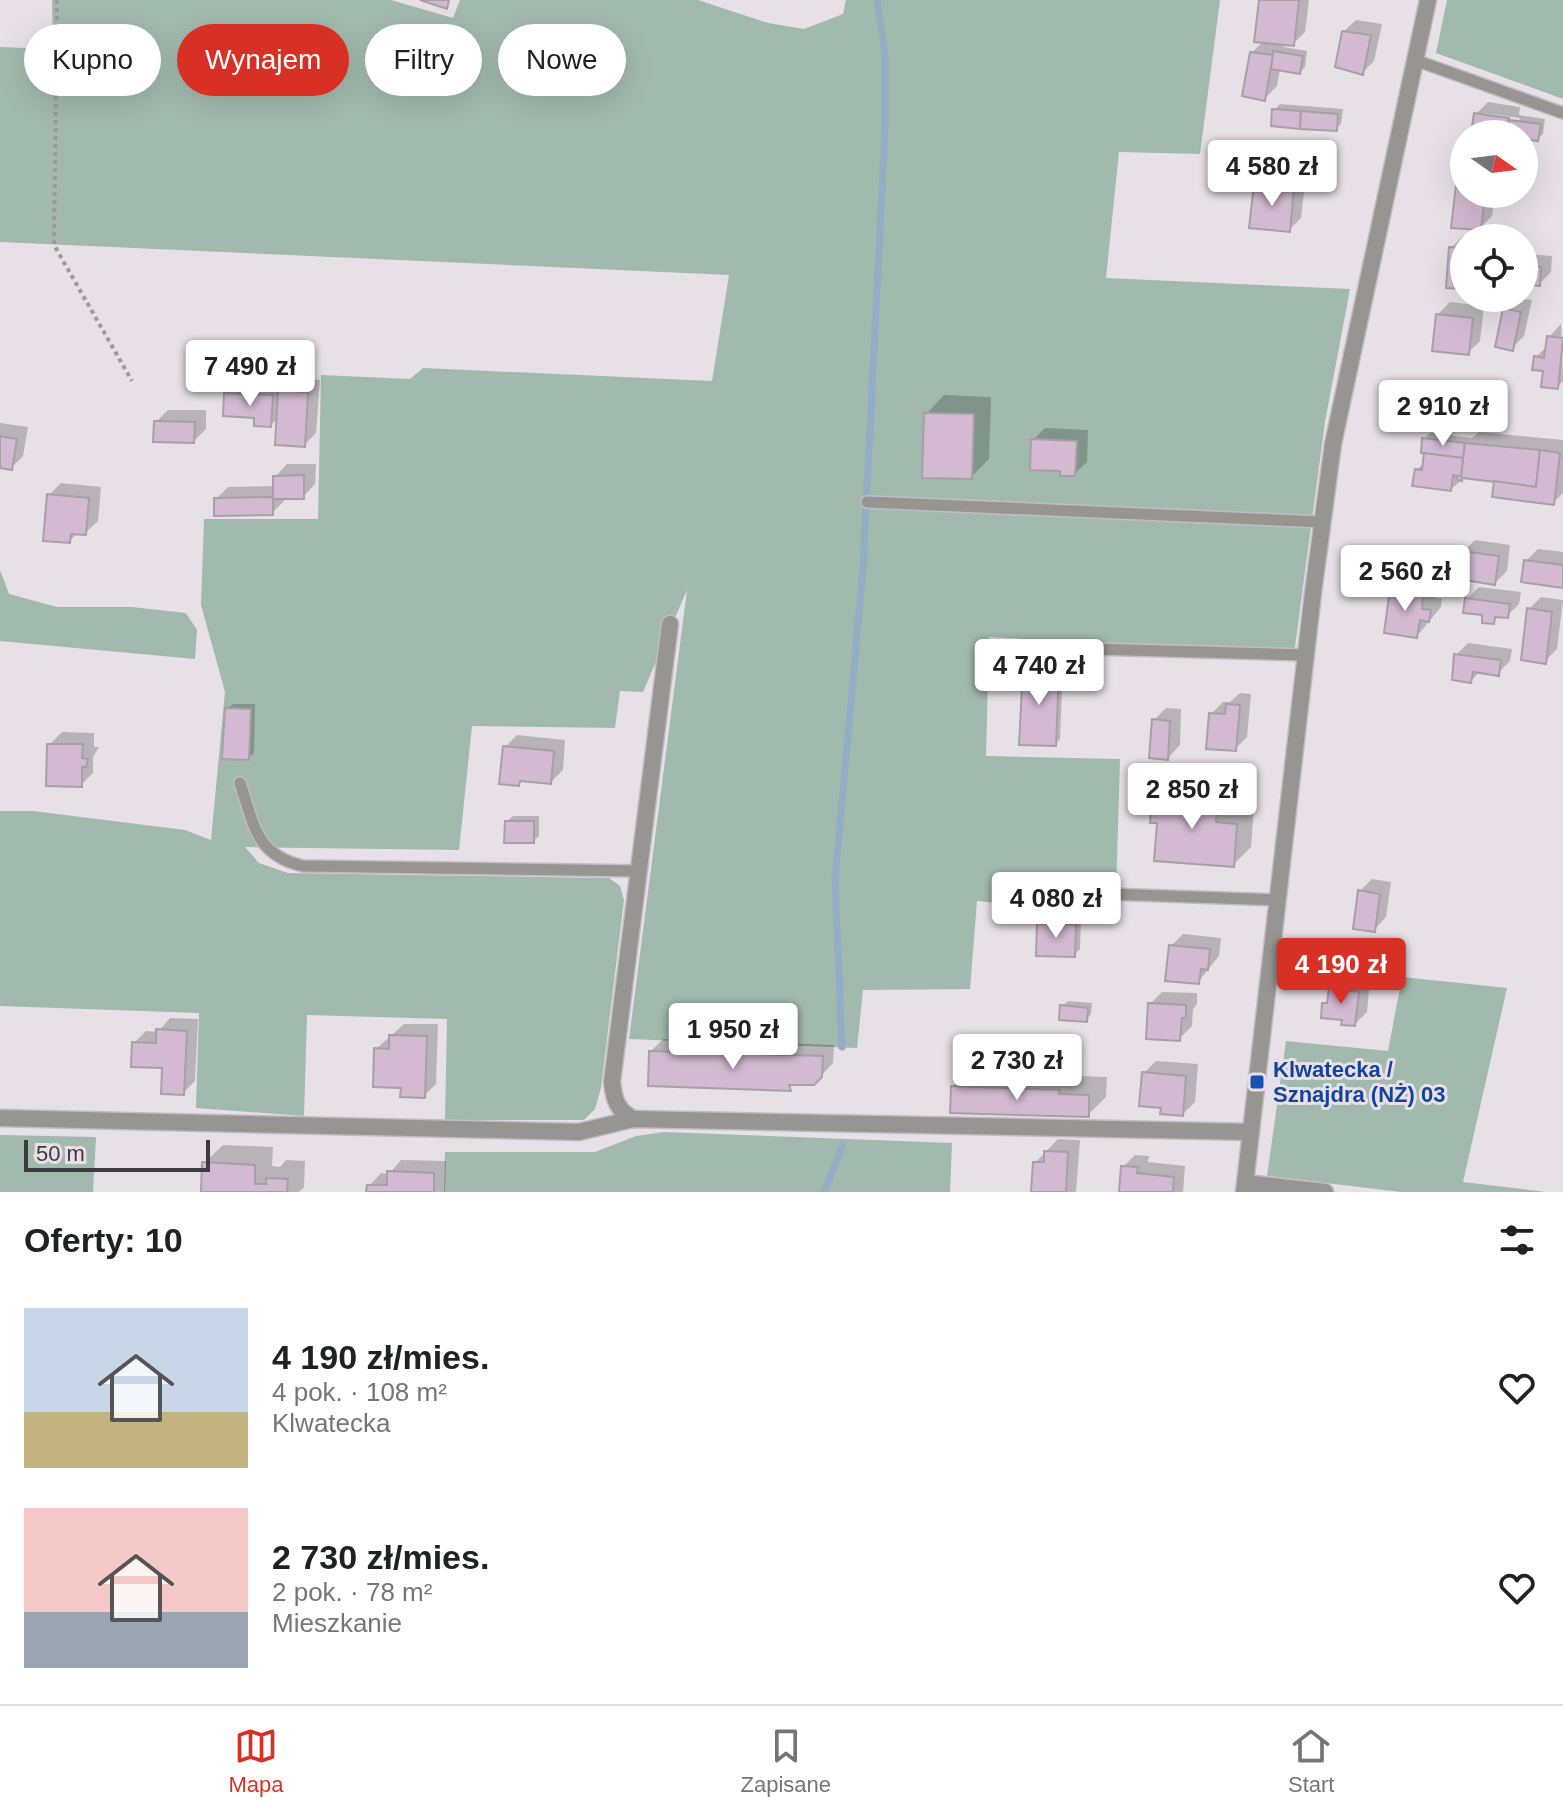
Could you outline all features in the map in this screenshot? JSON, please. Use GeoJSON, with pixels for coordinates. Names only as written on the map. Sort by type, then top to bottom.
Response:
{"type":"FeatureCollection","features":[{"type":"Feature","properties":{"kind":"street"},"geometry":{"type":"LineString","coordinates":[[1325,1192],[1245,1187],[1333,444],[1428,0]]}},
{"type":"Feature","properties":{"kind":"street"},"geometry":{"type":"LineString","coordinates":[[633,1119],[624,1114],[614,1101],[612,1082],[670,624]]}},
{"type":"Feature","properties":{"kind":"street"},"geometry":{"type":"LineString","coordinates":[[0,1118],[579,1132],[633,1119],[1251,1132]]}},
{"type":"Feature","properties":{"kind":"lane"},"geometry":{"type":"LineString","coordinates":[[1415,60],[1563,113]]}},
{"type":"Feature","properties":{"kind":"lane"},"geometry":{"type":"LineString","coordinates":[[867,502],[1323,522]]}},
{"type":"Feature","properties":{"kind":"lane"},"geometry":{"type":"LineString","coordinates":[[1022,647],[1306,655]]}},
{"type":"Feature","properties":{"kind":"lane"},"geometry":{"type":"LineString","coordinates":[[240,783],[260,843],[284,862],[303,866],[638,871]]}},
{"type":"Feature","properties":{"kind":"lane"},"geometry":{"type":"LineString","coordinates":[[1023,891],[1278,900]]}},
{"type":"Feature","properties":{"kind":"path"},"geometry":{"type":"LineString","coordinates":[[57,0],[54,245],[132,381]]}},
{"type":"Feature","properties":{"kind":"green space"},"geometry":{"type":"Polygon","coordinates":[[[52,0],[391,0],[453,18],[460,0],[698,0],[768,23],[804,29],[843,14],[846,0],[1220,0],[1200,154],[1119,152],[1106,278],[1350,289],[1325,422],[1294,654],[989,637],[986,756],[1120,759],[1116,894],[1023,891],[1021,905],[977,901],[970,989],[863,990],[857,1048],[629,1039],[687,590],[643,692],[620,691],[615,728],[472,726],[459,850],[245,847],[259,863],[288,873],[609,878],[620,886],[624,900],[601,1088],[595,1109],[584,1120],[445,1120],[447,1019],[307,1015],[304,1116],[196,1108],[199,1013],[0,1006],[0,811],[33,811],[185,830],[211,840],[225,692],[201,605],[204,519],[318,519],[321,375],[410,379],[423,368],[712,381],[729,275],[0,242],[0,47],[24,48],[24,96],[161,96],[161,24],[52,24],[52,0]]]}},
{"type":"Feature","properties":{"kind":"green space"},"geometry":{"type":"Polygon","coordinates":[[[1447,0],[1563,0],[1563,99],[1436,53],[1447,0]]]}},
{"type":"Feature","properties":{"kind":"green space"},"geometry":{"type":"Polygon","coordinates":[[[0,570],[9,594],[57,607],[132,607],[186,613],[197,630],[195,659],[0,641],[0,570]]]}},
{"type":"Feature","properties":{"kind":"green space"},"geometry":{"type":"Polygon","coordinates":[[[1402,977],[1507,988],[1463,1182],[1546,1192],[1401,1192],[1267,1176],[1286,1041],[1388,1051],[1402,977]]]}},
{"type":"Feature","properties":{"kind":"green space"},"geometry":{"type":"Polygon","coordinates":[[[664,1132],[952,1143],[950,1192],[444,1192],[445,1152],[595,1152],[636,1136],[664,1132]]]}},
{"type":"Feature","properties":{"kind":"green space"},"geometry":{"type":"Polygon","coordinates":[[[0,1135],[96,1137],[93,1192],[0,1192],[0,1135]]]}},
{"type":"Feature","properties":{"kind":"building"},"geometry":{"type":"Polygon","coordinates":[[[420,0],[449,0],[447,9],[420,0]]]}},
{"type":"Feature","properties":{"kind":"building"},"geometry":{"type":"Polygon","coordinates":[[[1259,0],[1299,0],[1294,46],[1254,42],[1259,0]]]}},
{"type":"Feature","properties":{"kind":"building"},"geometry":{"type":"Polygon","coordinates":[[[1342,31],[1371,35],[1363,75],[1335,67],[1342,31]]]}},
{"type":"Feature","properties":{"kind":"building"},"geometry":{"type":"Polygon","coordinates":[[[1273,51],[1303,56],[1300,74],[1271,69],[1273,51]]]}},
{"type":"Feature","properties":{"kind":"building"},"geometry":{"type":"Polygon","coordinates":[[[1250,52],[1273,55],[1265,101],[1242,96],[1250,52]]]}},
{"type":"Feature","properties":{"kind":"building"},"geometry":{"type":"Polygon","coordinates":[[[1272,109],[1301,111],[1300,129],[1271,126],[1272,109]]]}},
{"type":"Feature","properties":{"kind":"building"},"geometry":{"type":"Polygon","coordinates":[[[1301,111],[1338,114],[1337,131],[1300,129],[1301,111]]]}},
{"type":"Feature","properties":{"kind":"building"},"geometry":{"type":"Polygon","coordinates":[[[1474,113],[1509,118],[1509,120],[1473,120],[1474,113]]]}},
{"type":"Feature","properties":{"kind":"building"},"geometry":{"type":"Polygon","coordinates":[[[1254,183],[1294,187],[1290,232],[1249,228],[1254,183]]]}},
{"type":"Feature","properties":{"kind":"building"},"geometry":{"type":"Polygon","coordinates":[[[1453,208],[1483,208],[1482,224],[1451,224],[1453,208]]]}},
{"type":"Feature","properties":{"kind":"building"},"geometry":{"type":"Polygon","coordinates":[[[1449,247],[1450,247],[1450,288],[1446,288],[1449,247]]]}},
{"type":"Feature","properties":{"kind":"building"},"geometry":{"type":"Polygon","coordinates":[[[1538,267],[1541,267],[1538,286],[1538,267]]]}},
{"type":"Feature","properties":{"kind":"building"},"geometry":{"type":"Polygon","coordinates":[[[1502,312],[1521,312],[1513,351],[1495,347],[1502,312]]]}},
{"type":"Feature","properties":{"kind":"building"},"geometry":{"type":"Polygon","coordinates":[[[1436,314],[1473,318],[1469,355],[1432,351],[1436,314]]]}},
{"type":"Feature","properties":{"kind":"building"},"geometry":{"type":"Polygon","coordinates":[[[1547,336],[1563,338],[1558,389],[1541,387],[1543,371],[1532,370],[1534,356],[1544,358],[1547,336]]]}},
{"type":"Feature","properties":{"kind":"building"},"geometry":{"type":"Polygon","coordinates":[[[278,390],[308,392],[305,447],[275,445],[278,390]]]}},
{"type":"Feature","properties":{"kind":"building"},"geometry":{"type":"Polygon","coordinates":[[[224,393],[273,395],[271,427],[254,426],[254,418],[223,416],[224,393]]]}},
{"type":"Feature","properties":{"kind":"building"},"geometry":{"type":"Polygon","coordinates":[[[924,413],[974,414],[972,479],[922,478],[924,413]]]}},
{"type":"Feature","properties":{"kind":"building"},"geometry":{"type":"Polygon","coordinates":[[[154,421],[195,422],[194,443],[153,442],[154,421]]]}},
{"type":"Feature","properties":{"kind":"building"},"geometry":{"type":"Polygon","coordinates":[[[0,436],[17,439],[12,470],[0,468],[0,436]]]}},
{"type":"Feature","properties":{"kind":"building"},"geometry":{"type":"Polygon","coordinates":[[[1422,438],[1465,443],[1463,458],[1421,453],[1422,438]]]}},
{"type":"Feature","properties":{"kind":"building"},"geometry":{"type":"Polygon","coordinates":[[[1031,439],[1077,441],[1075,476],[1060,476],[1060,471],[1030,470],[1031,439]]]}},
{"type":"Feature","properties":{"kind":"building"},"geometry":{"type":"Polygon","coordinates":[[[1465,443],[1540,450],[1536,487],[1458,480],[1455,475],[1461,476],[1465,443]]]}},
{"type":"Feature","properties":{"kind":"building"},"geometry":{"type":"Polygon","coordinates":[[[1540,450],[1560,453],[1554,505],[1492,497],[1494,481],[1536,487],[1540,450]]]}},
{"type":"Feature","properties":{"kind":"building"},"geometry":{"type":"Polygon","coordinates":[[[1424,453],[1463,458],[1461,476],[1453,475],[1451,491],[1412,486],[1415,469],[1422,470],[1424,453]]]}},
{"type":"Feature","properties":{"kind":"building"},"geometry":{"type":"Polygon","coordinates":[[[304,475],[304,499],[273,499],[273,476],[304,475]]]}},
{"type":"Feature","properties":{"kind":"building"},"geometry":{"type":"Polygon","coordinates":[[[47,494],[89,498],[86,535],[71,534],[70,543],[43,541],[47,494]]]}},
{"type":"Feature","properties":{"kind":"building"},"geometry":{"type":"Polygon","coordinates":[[[273,497],[273,515],[214,516],[214,498],[273,497]]]}},
{"type":"Feature","properties":{"kind":"building"},"geometry":{"type":"Polygon","coordinates":[[[1461,551],[1499,556],[1495,585],[1458,579],[1461,551]]]}},
{"type":"Feature","properties":{"kind":"building"},"geometry":{"type":"Polygon","coordinates":[[[1524,560],[1563,565],[1563,588],[1521,582],[1524,560]]]}},
{"type":"Feature","properties":{"kind":"building"},"geometry":{"type":"Polygon","coordinates":[[[1390,589],[1423,593],[1422,609],[1431,610],[1429,622],[1420,620],[1417,638],[1384,633],[1390,589]]]}},
{"type":"Feature","properties":{"kind":"building"},"geometry":{"type":"Polygon","coordinates":[[[1465,598],[1510,604],[1508,618],[1495,617],[1494,624],[1482,623],[1482,615],[1463,613],[1465,598]]]}},
{"type":"Feature","properties":{"kind":"building"},"geometry":{"type":"Polygon","coordinates":[[[1527,608],[1552,612],[1546,664],[1521,660],[1527,608]]]}},
{"type":"Feature","properties":{"kind":"building"},"geometry":{"type":"Polygon","coordinates":[[[1454,654],[1501,660],[1499,676],[1473,672],[1471,683],[1452,680],[1454,654]]]}},
{"type":"Feature","properties":{"kind":"building"},"geometry":{"type":"Polygon","coordinates":[[[1023,667],[1059,669],[1056,746],[1019,745],[1023,667]]]}},
{"type":"Feature","properties":{"kind":"building"},"geometry":{"type":"Polygon","coordinates":[[[1226,704],[1240,705],[1236,751],[1206,749],[1209,713],[1225,714],[1226,704]]]}},
{"type":"Feature","properties":{"kind":"building"},"geometry":{"type":"Polygon","coordinates":[[[225,708],[251,709],[249,760],[222,759],[225,708]]]}},
{"type":"Feature","properties":{"kind":"building"},"geometry":{"type":"Polygon","coordinates":[[[1152,719],[1170,721],[1168,760],[1149,758],[1152,719]]]}},
{"type":"Feature","properties":{"kind":"building"},"geometry":{"type":"Polygon","coordinates":[[[47,744],[83,744],[82,758],[88,759],[86,767],[82,767],[82,787],[46,786],[47,744]]]}},
{"type":"Feature","properties":{"kind":"building"},"geometry":{"type":"Polygon","coordinates":[[[503,746],[554,751],[551,784],[520,781],[519,786],[499,784],[503,746]]]}},
{"type":"Feature","properties":{"kind":"building"},"geometry":{"type":"Polygon","coordinates":[[[1152,793],[1218,797],[1216,822],[1237,824],[1234,867],[1154,861],[1157,823],[1150,823],[1152,793]]]}},
{"type":"Feature","properties":{"kind":"building"},"geometry":{"type":"Polygon","coordinates":[[[505,821],[534,821],[534,843],[504,843],[505,821]]]}},
{"type":"Feature","properties":{"kind":"building"},"geometry":{"type":"Polygon","coordinates":[[[1358,890],[1380,894],[1375,932],[1353,929],[1358,890]]]}},
{"type":"Feature","properties":{"kind":"building"},"geometry":{"type":"Polygon","coordinates":[[[1037,923],[1076,924],[1075,957],[1036,956],[1037,923]]]}},
{"type":"Feature","properties":{"kind":"building"},"geometry":{"type":"Polygon","coordinates":[[[1169,945],[1210,949],[1208,970],[1201,969],[1199,984],[1165,981],[1169,945]]]}},
{"type":"Feature","properties":{"kind":"building"},"geometry":{"type":"Polygon","coordinates":[[[1329,988],[1359,992],[1355,1026],[1341,1025],[1342,1020],[1321,1018],[1322,1003],[1327,1003],[1329,988]]]}},
{"type":"Feature","properties":{"kind":"building"},"geometry":{"type":"Polygon","coordinates":[[[1148,1003],[1186,1005],[1180,1041],[1146,1039],[1148,1003]]]}},
{"type":"Feature","properties":{"kind":"building"},"geometry":{"type":"Polygon","coordinates":[[[1060,1005],[1088,1008],[1087,1022],[1059,1020],[1060,1005]]]}},
{"type":"Feature","properties":{"kind":"building"},"geometry":{"type":"Polygon","coordinates":[[[156,1029],[187,1031],[184,1095],[161,1094],[162,1068],[131,1067],[132,1042],[156,1043],[156,1029]]]}},
{"type":"Feature","properties":{"kind":"building"},"geometry":{"type":"Polygon","coordinates":[[[389,1035],[427,1036],[425,1098],[400,1097],[401,1088],[373,1087],[374,1048],[389,1049],[389,1035]]]}},
{"type":"Feature","properties":{"kind":"building"},"geometry":{"type":"Polygon","coordinates":[[[649,1051],[823,1056],[822,1077],[814,1085],[789,1085],[791,1091],[648,1086],[649,1051]]]}},
{"type":"Feature","properties":{"kind":"building"},"geometry":{"type":"Polygon","coordinates":[[[1142,1072],[1186,1076],[1183,1116],[1160,1114],[1161,1108],[1139,1106],[1142,1072]]]}},
{"type":"Feature","properties":{"kind":"building"},"geometry":{"type":"Polygon","coordinates":[[[951,1086],[1060,1090],[1059,1094],[1089,1095],[1089,1117],[950,1113],[951,1086]]]}},
{"type":"Feature","properties":{"kind":"building"},"geometry":{"type":"Polygon","coordinates":[[[1044,1151],[1068,1152],[1066,1192],[1031,1192],[1033,1162],[1044,1162],[1044,1151]]]}},
{"type":"Feature","properties":{"kind":"building"},"geometry":{"type":"Polygon","coordinates":[[[202,1162],[255,1165],[255,1184],[266,1184],[266,1178],[288,1179],[287,1192],[201,1192],[202,1162]]]}},
{"type":"Feature","properties":{"kind":"building"},"geometry":{"type":"Polygon","coordinates":[[[1121,1166],[1138,1167],[1137,1173],[1174,1177],[1173,1192],[1119,1192],[1121,1166]]]}},
{"type":"Feature","properties":{"kind":"building"},"geometry":{"type":"Polygon","coordinates":[[[387,1171],[434,1173],[434,1192],[366,1192],[367,1185],[387,1185],[387,1171]]]}},
{"type":"Feature","properties":{"kind":"waterway"},"geometry":{"type":"LineString","coordinates":[[842,1047],[835,880],[863,568],[885,131],[885,53],[877,0]]}},
{"type":"Feature","properties":{"kind":"waterway"},"geometry":{"type":"LineString","coordinates":[[824,1192],[843,1145]]}},
{"type":"Feature","properties":{"kind":"place","name":"Klwatecka / Sznajdra (NŻ) 03"},"geometry":{"type":"Point","coordinates":[1257,1082]}}]}
